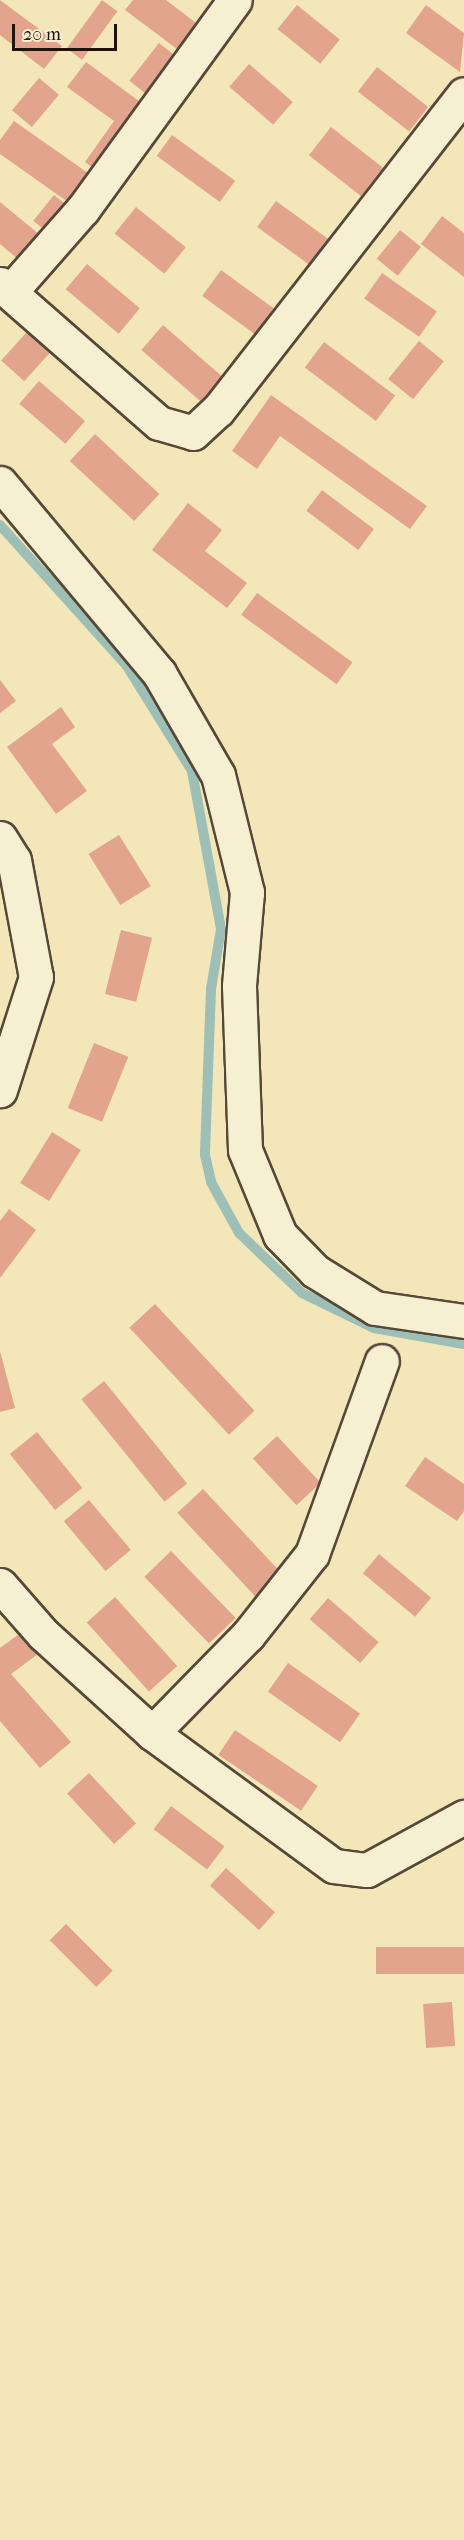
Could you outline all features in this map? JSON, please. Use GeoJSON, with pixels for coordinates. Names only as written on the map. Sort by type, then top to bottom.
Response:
{"type":"FeatureCollection","features":[{"type":"Feature","properties":{"kind":"street"},"geometry":{"type":"LineString","coordinates":[[235,0],[83,209],[5,288],[159,423],[193,433],[218,410],[464,94]]}},
{"type":"Feature","properties":{"kind":"street"},"geometry":{"type":"LineString","coordinates":[[0,483],[159,672],[218,775],[247,892],[239,986],[245,1150],[280,1235],[315,1271],[375,1308],[464,1321]]}},
{"type":"Feature","properties":{"kind":"street"},"geometry":{"type":"LineString","coordinates":[[0,838],[14,860],[36,976],[0,1090]]}},
{"type":"Feature","properties":{"kind":"street"},"geometry":{"type":"LineString","coordinates":[[152,1733],[248,1635],[312,1554],[382,1360]]}},
{"type":"Feature","properties":{"kind":"street"},"geometry":{"type":"LineString","coordinates":[[0,1585],[43,1634],[152,1733],[334,1866],[367,1870],[464,1817]]}},
{"type":"Feature","properties":{"kind":"building"},"geometry":{"type":"Polygon","coordinates":[[[0,0],[62,46],[44,69],[0,35],[0,0]]]}},
{"type":"Feature","properties":{"kind":"building"},"geometry":{"type":"Polygon","coordinates":[[[102,0],[117,11],[82,60],[67,49],[102,0]]]}},
{"type":"Feature","properties":{"kind":"building"},"geometry":{"type":"Polygon","coordinates":[[[133,0],[166,0],[200,26],[181,52],[125,10],[133,0]]]}},
{"type":"Feature","properties":{"kind":"building"},"geometry":{"type":"Polygon","coordinates":[[[297,5],[340,40],[320,64],[277,29],[297,5]]]}},
{"type":"Feature","properties":{"kind":"building"},"geometry":{"type":"Polygon","coordinates":[[[426,5],[464,33],[460,72],[406,33],[426,5]]]}},
{"type":"Feature","properties":{"kind":"building"},"geometry":{"type":"Polygon","coordinates":[[[159,43],[187,65],[158,103],[129,81],[159,43]]]}},
{"type":"Feature","properties":{"kind":"building"},"geometry":{"type":"Polygon","coordinates":[[[86,62],[151,110],[103,176],[85,162],[114,121],[67,87],[86,62]]]}},
{"type":"Feature","properties":{"kind":"building"},"geometry":{"type":"Polygon","coordinates":[[[249,64],[293,102],[273,125],[229,87],[249,64]]]}},
{"type":"Feature","properties":{"kind":"building"},"geometry":{"type":"Polygon","coordinates":[[[377,67],[428,107],[409,131],[358,91],[377,67]]]}},
{"type":"Feature","properties":{"kind":"building"},"geometry":{"type":"Polygon","coordinates":[[[39,78],[59,95],[32,127],[12,110],[39,78]]]}},
{"type":"Feature","properties":{"kind":"building"},"geometry":{"type":"Polygon","coordinates":[[[14,121],[88,173],[68,202],[0,154],[0,140],[14,121]]]}},
{"type":"Feature","properties":{"kind":"building"},"geometry":{"type":"Polygon","coordinates":[[[331,127],[383,168],[361,196],[309,155],[331,127]]]}},
{"type":"Feature","properties":{"kind":"building"},"geometry":{"type":"Polygon","coordinates":[[[172,135],[235,181],[220,202],[157,156],[172,135]]]}},
{"type":"Feature","properties":{"kind":"building"},"geometry":{"type":"Polygon","coordinates":[[[54,195],[75,212],[54,238],[33,221],[54,195]]]}},
{"type":"Feature","properties":{"kind":"building"},"geometry":{"type":"Polygon","coordinates":[[[276,201],[332,242],[313,267],[257,227],[276,201]]]}},
{"type":"Feature","properties":{"kind":"building"},"geometry":{"type":"Polygon","coordinates":[[[0,202],[40,235],[19,260],[0,244],[0,202]]]}},
{"type":"Feature","properties":{"kind":"building"},"geometry":{"type":"Polygon","coordinates":[[[136,207],[186,247],[164,274],[115,233],[136,207]]]}},
{"type":"Feature","properties":{"kind":"building"},"geometry":{"type":"Polygon","coordinates":[[[442,216],[464,233],[464,277],[421,244],[442,216]]]}},
{"type":"Feature","properties":{"kind":"building"},"geometry":{"type":"Polygon","coordinates":[[[400,230],[421,247],[398,276],[377,259],[400,230]]]}},
{"type":"Feature","properties":{"kind":"building"},"geometry":{"type":"Polygon","coordinates":[[[87,264],[140,308],[119,334],[66,289],[87,264]]]}},
{"type":"Feature","properties":{"kind":"building"},"geometry":{"type":"Polygon","coordinates":[[[221,270],[274,308],[255,334],[202,296],[221,270]]]}},
{"type":"Feature","properties":{"kind":"building"},"geometry":{"type":"Polygon","coordinates":[[[382,273],[437,311],[419,337],[364,298],[382,273]]]}},
{"type":"Feature","properties":{"kind":"building"},"geometry":{"type":"Polygon","coordinates":[[[34,324],[57,345],[24,381],[1,360],[34,324]]]}},
{"type":"Feature","properties":{"kind":"building"},"geometry":{"type":"Polygon","coordinates":[[[163,325],[228,381],[206,406],[141,350],[163,325]]]}},
{"type":"Feature","properties":{"kind":"building"},"geometry":{"type":"Polygon","coordinates":[[[419,341],[444,361],[413,399],[388,379],[419,341]]]}},
{"type":"Feature","properties":{"kind":"building"},"geometry":{"type":"Polygon","coordinates":[[[324,342],[395,396],[376,421],[305,368],[324,342]]]}},
{"type":"Feature","properties":{"kind":"building"},"geometry":{"type":"Polygon","coordinates":[[[39,381],[85,421],[65,444],[19,404],[39,381]]]}},
{"type":"Feature","properties":{"kind":"building"},"geometry":{"type":"Polygon","coordinates":[[[271,395],[427,506],[410,529],[280,436],[257,469],[232,451],[271,395]]]}},
{"type":"Feature","properties":{"kind":"building"},"geometry":{"type":"Polygon","coordinates":[[[95,434],[159,494],[134,521],[70,461],[95,434]]]}},
{"type":"Feature","properties":{"kind":"building"},"geometry":{"type":"Polygon","coordinates":[[[322,490],[374,529],[358,550],[306,511],[322,490]]]}},
{"type":"Feature","properties":{"kind":"building"},"geometry":{"type":"Polygon","coordinates":[[[188,503],[222,530],[205,551],[247,583],[227,608],[152,550],[188,503]]]}},
{"type":"Feature","properties":{"kind":"building"},"geometry":{"type":"Polygon","coordinates":[[[257,593],[352,662],[337,684],[241,615],[257,593]]]}},
{"type":"Feature","properties":{"kind":"building"},"geometry":{"type":"Polygon","coordinates":[[[0,680],[16,701],[0,713],[0,680]]]}},
{"type":"Feature","properties":{"kind":"building"},"geometry":{"type":"Polygon","coordinates":[[[61,707],[75,727],[52,744],[87,791],[56,814],[7,747],[61,707]]]}},
{"type":"Feature","properties":{"kind":"building"},"geometry":{"type":"Polygon","coordinates":[[[119,835],[151,886],[120,905],[88,854],[119,835]]]}},
{"type":"Feature","properties":{"kind":"building"},"geometry":{"type":"Polygon","coordinates":[[[121,930],[152,938],[136,1002],[105,994],[121,930]]]}},
{"type":"Feature","properties":{"kind":"building"},"geometry":{"type":"Polygon","coordinates":[[[94,1043],[128,1057],[102,1122],[68,1108],[94,1043]]]}},
{"type":"Feature","properties":{"kind":"building"},"geometry":{"type":"Polygon","coordinates":[[[52,1132],[81,1150],[49,1201],[20,1183],[52,1132]]]}},
{"type":"Feature","properties":{"kind":"building"},"geometry":{"type":"Polygon","coordinates":[[[9,1209],[36,1230],[0,1278],[0,1221],[9,1209]]]}},
{"type":"Feature","properties":{"kind":"building"},"geometry":{"type":"Polygon","coordinates":[[[155,1304],[255,1411],[229,1435],[129,1328],[155,1304]]]}},
{"type":"Feature","properties":{"kind":"building"},"geometry":{"type":"Polygon","coordinates":[[[0,1351],[15,1408],[0,1412],[0,1351]]]}},
{"type":"Feature","properties":{"kind":"building"},"geometry":{"type":"Polygon","coordinates":[[[104,1381],[187,1484],[165,1502],[81,1399],[104,1381]]]}},
{"type":"Feature","properties":{"kind":"building"},"geometry":{"type":"Polygon","coordinates":[[[37,1432],[82,1488],[55,1510],[10,1454],[37,1432]]]}},
{"type":"Feature","properties":{"kind":"building"},"geometry":{"type":"Polygon","coordinates":[[[277,1436],[321,1483],[297,1505],[253,1459],[277,1436]]]}},
{"type":"Feature","properties":{"kind":"building"},"geometry":{"type":"Polygon","coordinates":[[[425,1457],[464,1484],[464,1511],[457,1521],[405,1486],[425,1457]]]}},
{"type":"Feature","properties":{"kind":"building"},"geometry":{"type":"Polygon","coordinates":[[[203,1489],[286,1577],[260,1601],[177,1513],[203,1489]]]}},
{"type":"Feature","properties":{"kind":"building"},"geometry":{"type":"Polygon","coordinates":[[[89,1500],[131,1550],[106,1571],[64,1521],[89,1500]]]}},
{"type":"Feature","properties":{"kind":"building"},"geometry":{"type":"Polygon","coordinates":[[[171,1551],[236,1618],[209,1644],[144,1577],[171,1551]]]}},
{"type":"Feature","properties":{"kind":"building"},"geometry":{"type":"Polygon","coordinates":[[[379,1554],[431,1598],[415,1617],[363,1573],[379,1554]]]}},
{"type":"Feature","properties":{"kind":"building"},"geometry":{"type":"Polygon","coordinates":[[[115,1597],[177,1666],[149,1692],[87,1622],[115,1597]]]}},
{"type":"Feature","properties":{"kind":"building"},"geometry":{"type":"Polygon","coordinates":[[[328,1598],[379,1642],[360,1663],[310,1619],[328,1598]]]}},
{"type":"Feature","properties":{"kind":"building"},"geometry":{"type":"Polygon","coordinates":[[[22,1632],[38,1654],[11,1674],[71,1742],[40,1768],[0,1721],[0,1648],[22,1632]]]}},
{"type":"Feature","properties":{"kind":"building"},"geometry":{"type":"Polygon","coordinates":[[[288,1663],[360,1713],[340,1742],[268,1692],[288,1663]]]}},
{"type":"Feature","properties":{"kind":"building"},"geometry":{"type":"Polygon","coordinates":[[[235,1730],[318,1786],[301,1811],[218,1755],[235,1730]]]}},
{"type":"Feature","properties":{"kind":"building"},"geometry":{"type":"Polygon","coordinates":[[[89,1773],[136,1823],[114,1844],[67,1793],[89,1773]]]}},
{"type":"Feature","properties":{"kind":"building"},"geometry":{"type":"Polygon","coordinates":[[[171,1806],[225,1846],[207,1869],[154,1829],[171,1806]]]}},
{"type":"Feature","properties":{"kind":"building"},"geometry":{"type":"Polygon","coordinates":[[[226,1868],[275,1912],[259,1930],[210,1886],[226,1868]]]}},
{"type":"Feature","properties":{"kind":"building"},"geometry":{"type":"Polygon","coordinates":[[[66,1924],[113,1971],[96,1987],[50,1940],[66,1924]]]}},
{"type":"Feature","properties":{"kind":"building"},"geometry":{"type":"Polygon","coordinates":[[[376,1947],[464,1947],[464,1974],[376,1974],[376,1947]]]}},
{"type":"Feature","properties":{"kind":"building"},"geometry":{"type":"Polygon","coordinates":[[[452,2002],[455,2046],[426,2048],[423,2004],[452,2002]]]}},
{"type":"Feature","properties":{"kind":"waterway"},"geometry":{"type":"LineString","coordinates":[[0,525],[127,666],[192,771],[221,929],[211,989],[205,1155],[211,1182],[239,1233],[302,1293],[374,1328],[464,1344]]}}]}
